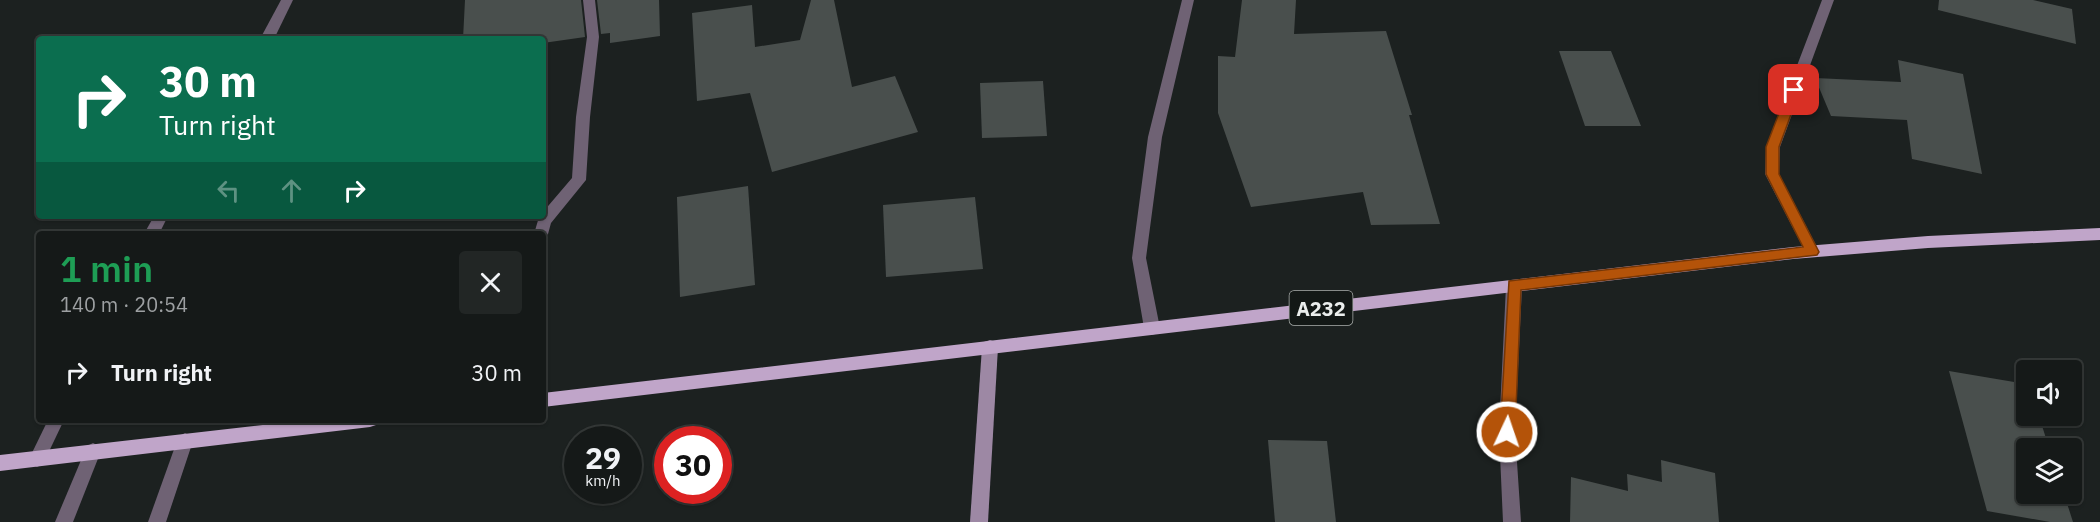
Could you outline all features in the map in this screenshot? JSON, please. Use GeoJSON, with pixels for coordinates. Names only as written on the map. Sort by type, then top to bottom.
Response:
{"type":"FeatureCollection","features":[{"type":"Feature","properties":{"kind":"main road","name":"A232"},"geometry":{"type":"LineString","coordinates":[[546,400],[1812,252],[1928,242],[2100,234]]}},
{"type":"Feature","properties":{"kind":"main road"},"geometry":{"type":"LineString","coordinates":[[0,463],[344,423]]}},
{"type":"Feature","properties":{"kind":"street"},"geometry":{"type":"LineString","coordinates":[[269,36],[287,0]]}},
{"type":"Feature","properties":{"kind":"street"},"geometry":{"type":"LineString","coordinates":[[546,219],[579,180],[592,37],[589,0]]}},
{"type":"Feature","properties":{"kind":"street"},"geometry":{"type":"LineString","coordinates":[[1152,328],[1139,258],[1155,137],[1188,0]]}},
{"type":"Feature","properties":{"kind":"street"},"geometry":{"type":"LineString","coordinates":[[1812,252],[1772,174],[1773,147],[1828,0]]}},
{"type":"Feature","properties":{"kind":"street"},"geometry":{"type":"LineString","coordinates":[[1512,522],[1507,432],[1514,285]]}},
{"type":"Feature","properties":{"kind":"street"},"geometry":{"type":"LineString","coordinates":[[979,522],[990,347]]}},
{"type":"Feature","properties":{"kind":"street"},"geometry":{"type":"LineString","coordinates":[[37,459],[55,423]]}},
{"type":"Feature","properties":{"kind":"street"},"geometry":{"type":"LineString","coordinates":[[157,522],[185,441]]}},
{"type":"Feature","properties":{"kind":"street"},"geometry":{"type":"LineString","coordinates":[[64,522],[93,451]]}},
{"type":"Feature","properties":{"kind":"building"},"geometry":{"type":"Polygon","coordinates":[[[465,0],[581,0],[585,37],[546,43],[546,36],[463,36],[465,0]]]}},
{"type":"Feature","properties":{"kind":"building"},"geometry":{"type":"Polygon","coordinates":[[[597,0],[659,0],[660,36],[610,43],[610,33],[601,34],[597,0]]]}},
{"type":"Feature","properties":{"kind":"building"},"geometry":{"type":"Polygon","coordinates":[[[811,0],[834,0],[852,87],[895,76],[918,132],[772,172],[750,93],[697,101],[692,13],[752,5],[755,47],[800,40],[811,0]]]}},
{"type":"Feature","properties":{"kind":"building"},"geometry":{"type":"Polygon","coordinates":[[[1242,0],[1296,0],[1294,34],[1386,31],[1412,115],[1409,115],[1440,224],[1371,225],[1363,192],[1251,207],[1218,113],[1218,56],[1235,57],[1242,0]]]}},
{"type":"Feature","properties":{"kind":"building"},"geometry":{"type":"Polygon","coordinates":[[[1939,0],[2033,0],[2072,9],[2076,44],[1938,10],[1939,0]]]}},
{"type":"Feature","properties":{"kind":"building"},"geometry":{"type":"Polygon","coordinates":[[[1559,51],[1611,51],[1641,126],[1585,126],[1559,51]]]}},
{"type":"Feature","properties":{"kind":"building"},"geometry":{"type":"Polygon","coordinates":[[[1898,60],[1963,74],[1982,174],[1912,159],[1907,120],[1831,116],[1815,78],[1901,82],[1898,60]]]}},
{"type":"Feature","properties":{"kind":"building"},"geometry":{"type":"Polygon","coordinates":[[[1043,81],[1047,136],[982,138],[980,83],[1043,81]]]}},
{"type":"Feature","properties":{"kind":"building"},"geometry":{"type":"Polygon","coordinates":[[[748,186],[755,285],[680,297],[677,197],[748,186]]]}},
{"type":"Feature","properties":{"kind":"building"},"geometry":{"type":"Polygon","coordinates":[[[975,197],[983,269],[886,277],[883,205],[975,197]]]}},
{"type":"Feature","properties":{"kind":"building"},"geometry":{"type":"Polygon","coordinates":[[[1949,371],[2016,382],[2016,426],[2042,426],[2046,438],[2016,438],[2016,504],[2067,504],[2073,522],[2050,522],[1987,511],[1949,371]]]}},
{"type":"Feature","properties":{"kind":"building"},"geometry":{"type":"Polygon","coordinates":[[[1268,440],[1327,441],[1336,522],[1275,522],[1268,440]]]}},
{"type":"Feature","properties":{"kind":"building"},"geometry":{"type":"Polygon","coordinates":[[[1661,460],[1715,473],[1719,522],[1570,522],[1571,477],[1628,491],[1627,474],[1662,482],[1661,460]]]}},
{"type":"Feature","properties":{"kind":"route"},"geometry":{"type":"LineString","coordinates":[[1507,432],[1514,285],[1812,252],[1772,174],[1773,147],[1778,128],[1794,90]]}}]}
